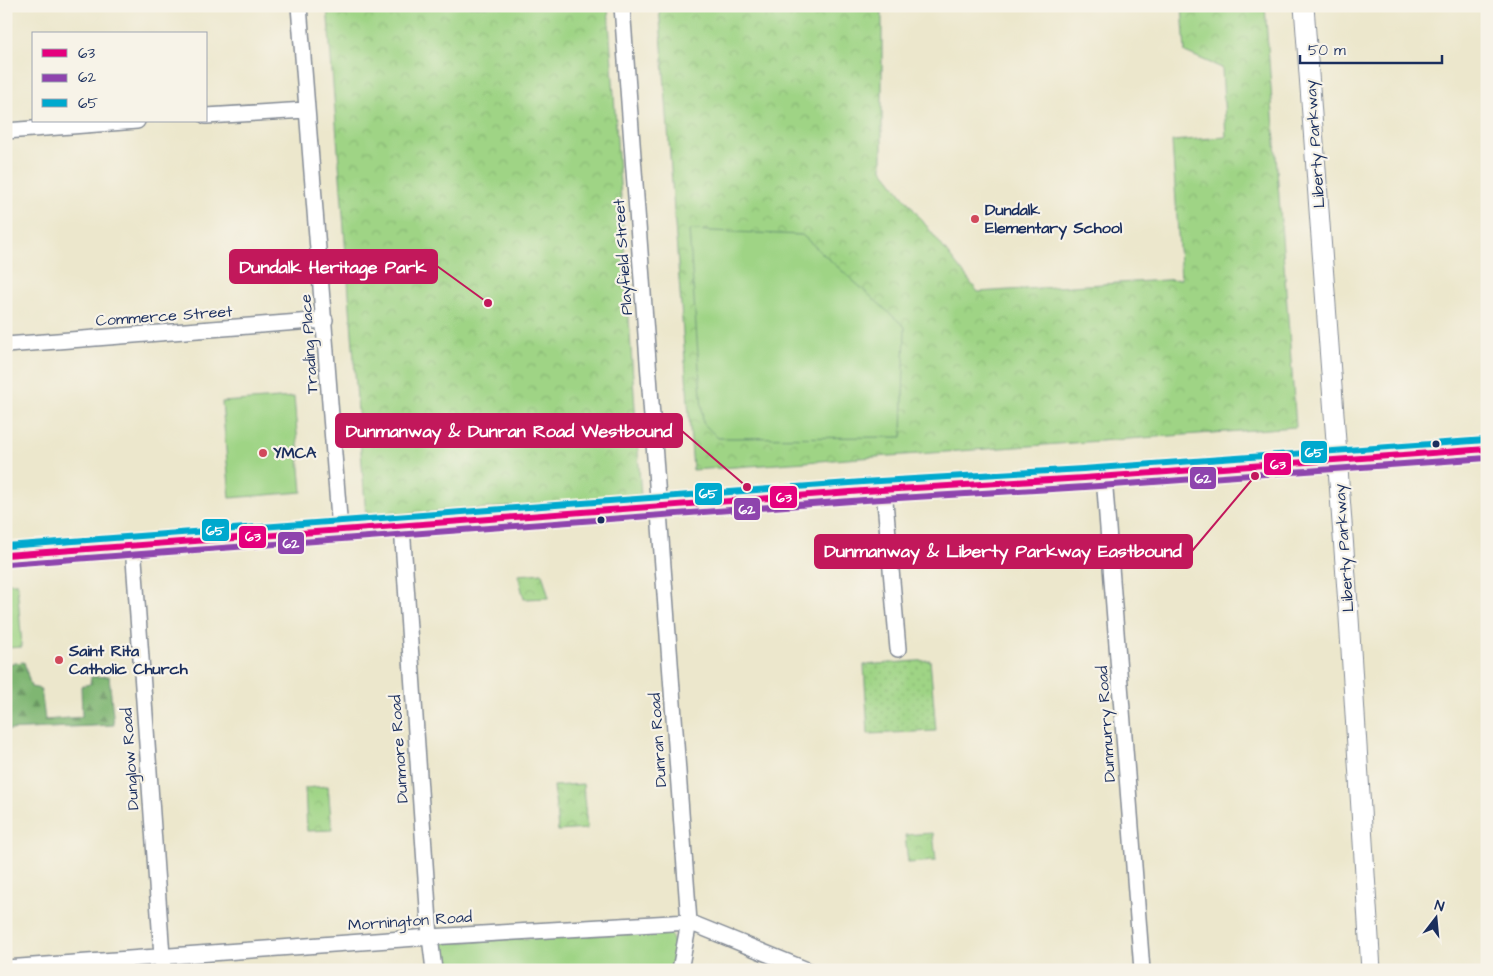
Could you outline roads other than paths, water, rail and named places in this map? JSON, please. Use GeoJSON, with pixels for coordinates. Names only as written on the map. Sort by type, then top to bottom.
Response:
{"type":"FeatureCollection","features":[{"type":"Feature","properties":{"kind":"street","name":"Trading Place"},"geometry":{"type":"LineString","coordinates":[[299,6],[340,531]]}},
{"type":"Feature","properties":{"kind":"street","name":"Playfield Street"},"geometry":{"type":"LineString","coordinates":[[622,6],[660,506]]}},
{"type":"Feature","properties":{"kind":"street","name":"Liberty Parkway"},"geometry":{"type":"LineString","coordinates":[[1304,6],[1338,460],[1371,970]]}},
{"type":"Feature","properties":{"kind":"street"},"geometry":{"type":"LineString","coordinates":[[208,116],[306,110]]}},
{"type":"Feature","properties":{"kind":"street"},"geometry":{"type":"LineString","coordinates":[[6,131],[124,122]]}},
{"type":"Feature","properties":{"kind":"street","name":"Commerce Street"},"geometry":{"type":"LineString","coordinates":[[6,345],[325,320]]}},
{"type":"Feature","properties":{"kind":"street"},"geometry":{"type":"LineString","coordinates":[[6,555],[660,506],[1487,449]]}},
{"type":"Feature","properties":{"kind":"street","name":"Dunmurry Road"},"geometry":{"type":"LineString","coordinates":[[1104,476],[1142,970]]}},
{"type":"Feature","properties":{"kind":"street"},"geometry":{"type":"LineString","coordinates":[[884,490],[898,650]]}},
{"type":"Feature","properties":{"kind":"street","name":"Dunran Road"},"geometry":{"type":"LineString","coordinates":[[660,506],[689,922],[680,970]]}},
{"type":"Feature","properties":{"kind":"street","name":"Dunmore Road"},"geometry":{"type":"LineString","coordinates":[[402,526],[430,937],[434,970]]}},
{"type":"Feature","properties":{"kind":"street","name":"Dunglow Road"},"geometry":{"type":"LineString","coordinates":[[133,545],[162,964]]}},
{"type":"Feature","properties":{"kind":"street","name":"Mornington Road"},"geometry":{"type":"LineString","coordinates":[[6,968],[162,964],[430,937],[689,922],[807,970]]}},
{"type":"Feature","properties":{"kind":"place","name":"Dundalk Elementary School"},"geometry":{"type":"Point","coordinates":[975,219]}},
{"type":"Feature","properties":{"kind":"place","name":"Dundalk Heritage Park"},"geometry":{"type":"Point","coordinates":[488,303]}},
{"type":"Feature","properties":{"kind":"place","name":"YMCA"},"geometry":{"type":"Point","coordinates":[263,453]}},
{"type":"Feature","properties":{"kind":"place","name":"Dunmanway & Liberty Parkway Eastbound"},"geometry":{"type":"Point","coordinates":[1255,476]}},
{"type":"Feature","properties":{"kind":"place","name":"Dunmanway & Dunran Road Westbound"},"geometry":{"type":"Point","coordinates":[747,487]}},
{"type":"Feature","properties":{"kind":"place","name":"Saint Rita Catholic Church"},"geometry":{"type":"Point","coordinates":[59,660]}}]}
